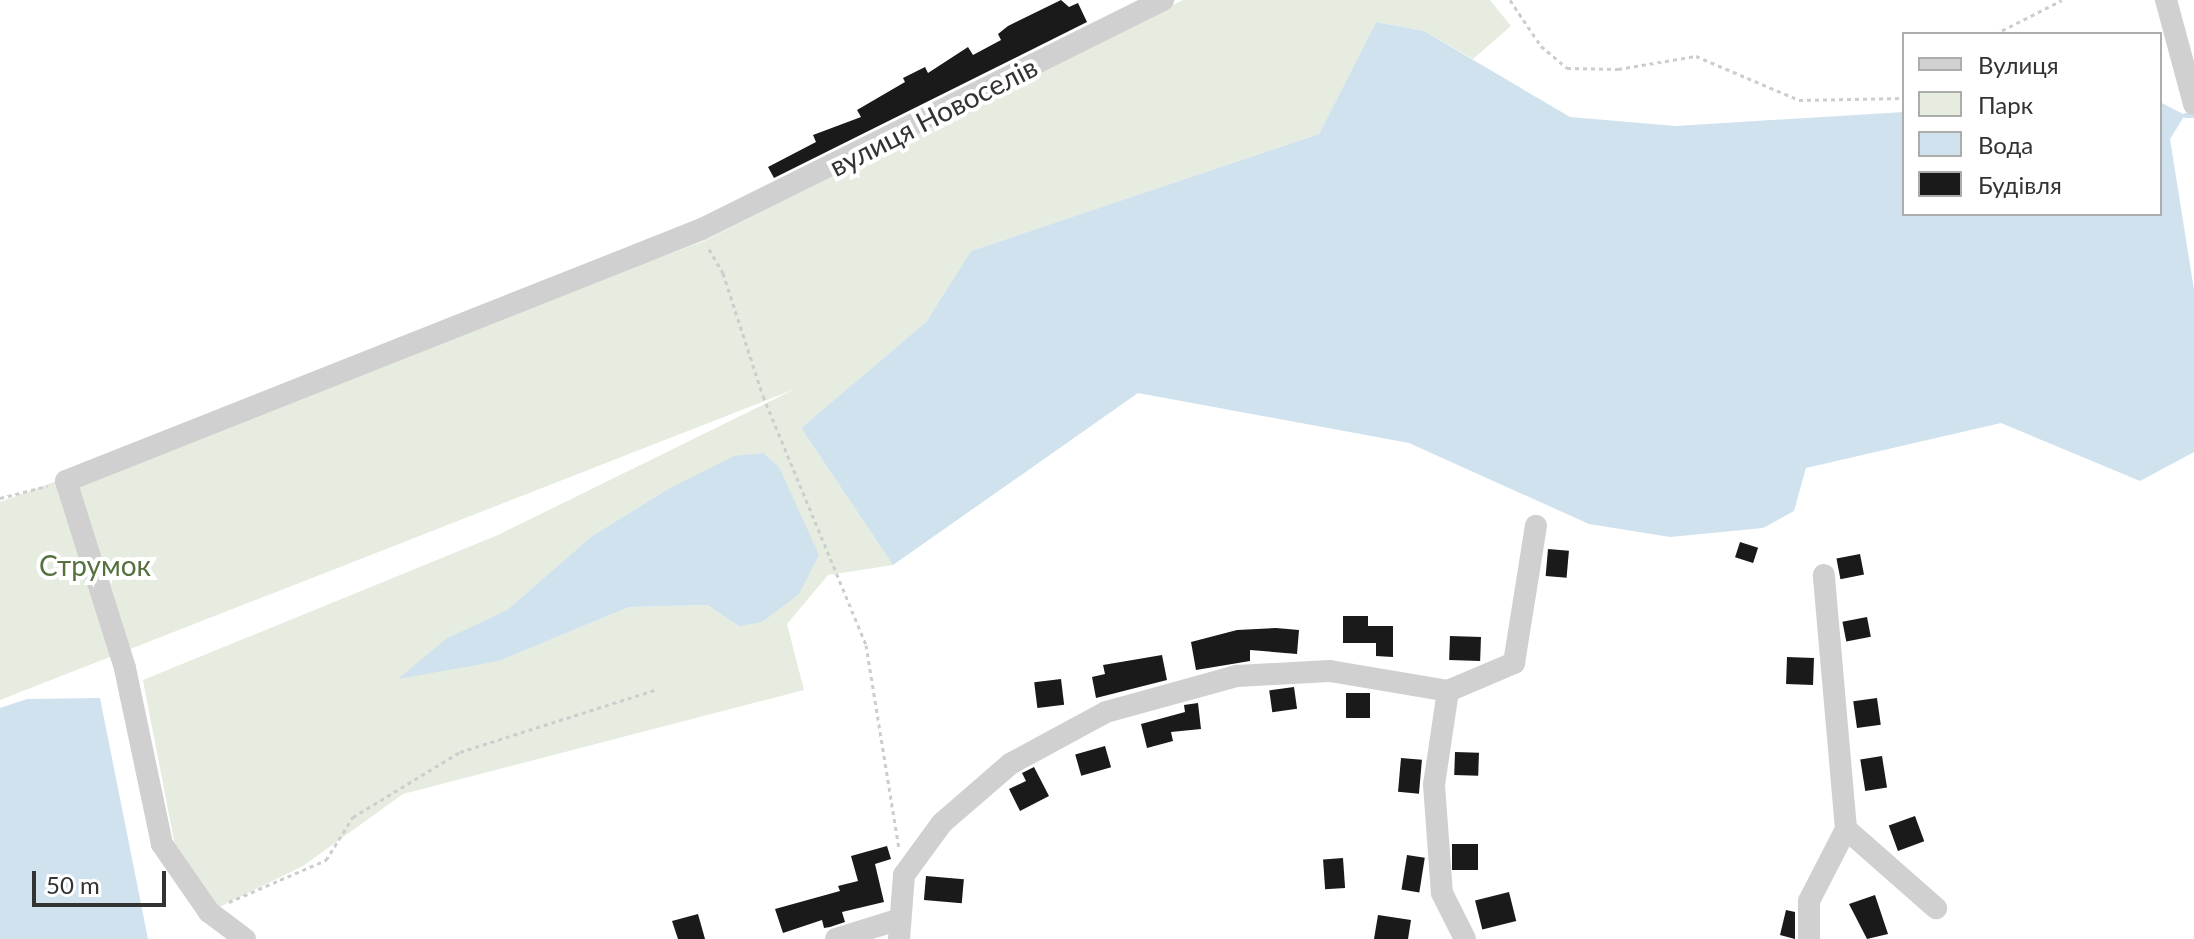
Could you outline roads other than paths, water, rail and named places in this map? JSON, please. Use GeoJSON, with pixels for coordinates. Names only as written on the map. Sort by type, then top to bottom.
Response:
{"type":"FeatureCollection","features":[{"type":"Feature","properties":{"kind":"street","name":"вулиця Новоселів"},"geometry":{"type":"LineString","coordinates":[[245,939],[209,912],[162,844],[125,668],[66,481],[702,229],[1163,0]]}},
{"type":"Feature","properties":{"kind":"street"},"geometry":{"type":"LineString","coordinates":[[2166,0],[2184,25],[2194,104]]}},
{"type":"Feature","properties":{"kind":"street"},"geometry":{"type":"LineString","coordinates":[[836,939],[898,930],[904,875],[942,823],[1010,764],[1106,712],[1237,676],[1330,671],[1448,691],[1514,663],[1536,526]]}},
{"type":"Feature","properties":{"kind":"street"},"geometry":{"type":"LineString","coordinates":[[1809,939],[1809,901],[1846,829],[1824,575]]}},
{"type":"Feature","properties":{"kind":"street"},"geometry":{"type":"LineString","coordinates":[[1448,691],[1434,785],[1442,893],[1465,939]]}},
{"type":"Feature","properties":{"kind":"street"},"geometry":{"type":"LineString","coordinates":[[1846,829],[1936,908]]}},
{"type":"Feature","properties":{"kind":"water"},"geometry":{"type":"Polygon","coordinates":[[[1376,22],[1424,31],[1570,117],[1676,126],[1902,112],[1902,216],[2162,216],[2162,103],[2185,115],[2170,139],[2194,290],[2194,452],[2140,481],[2001,423],[1806,468],[1794,511],[1763,528],[1670,537],[1589,524],[1409,443],[1138,393],[893,565],[801,428],[926,322],[971,251],[1319,134],[1376,22]]]}},
{"type":"Feature","properties":{"kind":"water"},"geometry":{"type":"Polygon","coordinates":[[[763,453],[779,467],[819,555],[799,594],[762,622],[739,626],[707,605],[629,607],[499,661],[398,679],[447,638],[507,610],[592,536],[668,489],[734,456],[763,453]]]}},
{"type":"Feature","properties":{"kind":"water"},"geometry":{"type":"Polygon","coordinates":[[[100,698],[148,939],[0,939],[0,708],[27,699],[100,698]]]}},
{"type":"Feature","properties":{"kind":"waterway"},"geometry":{"type":"LineString","coordinates":[[2185,115],[2194,115]]}},
{"type":"Feature","properties":{"kind":"park label","name":"Струмок"},"geometry":{"type":"Point","coordinates":[95,565]}}]}
